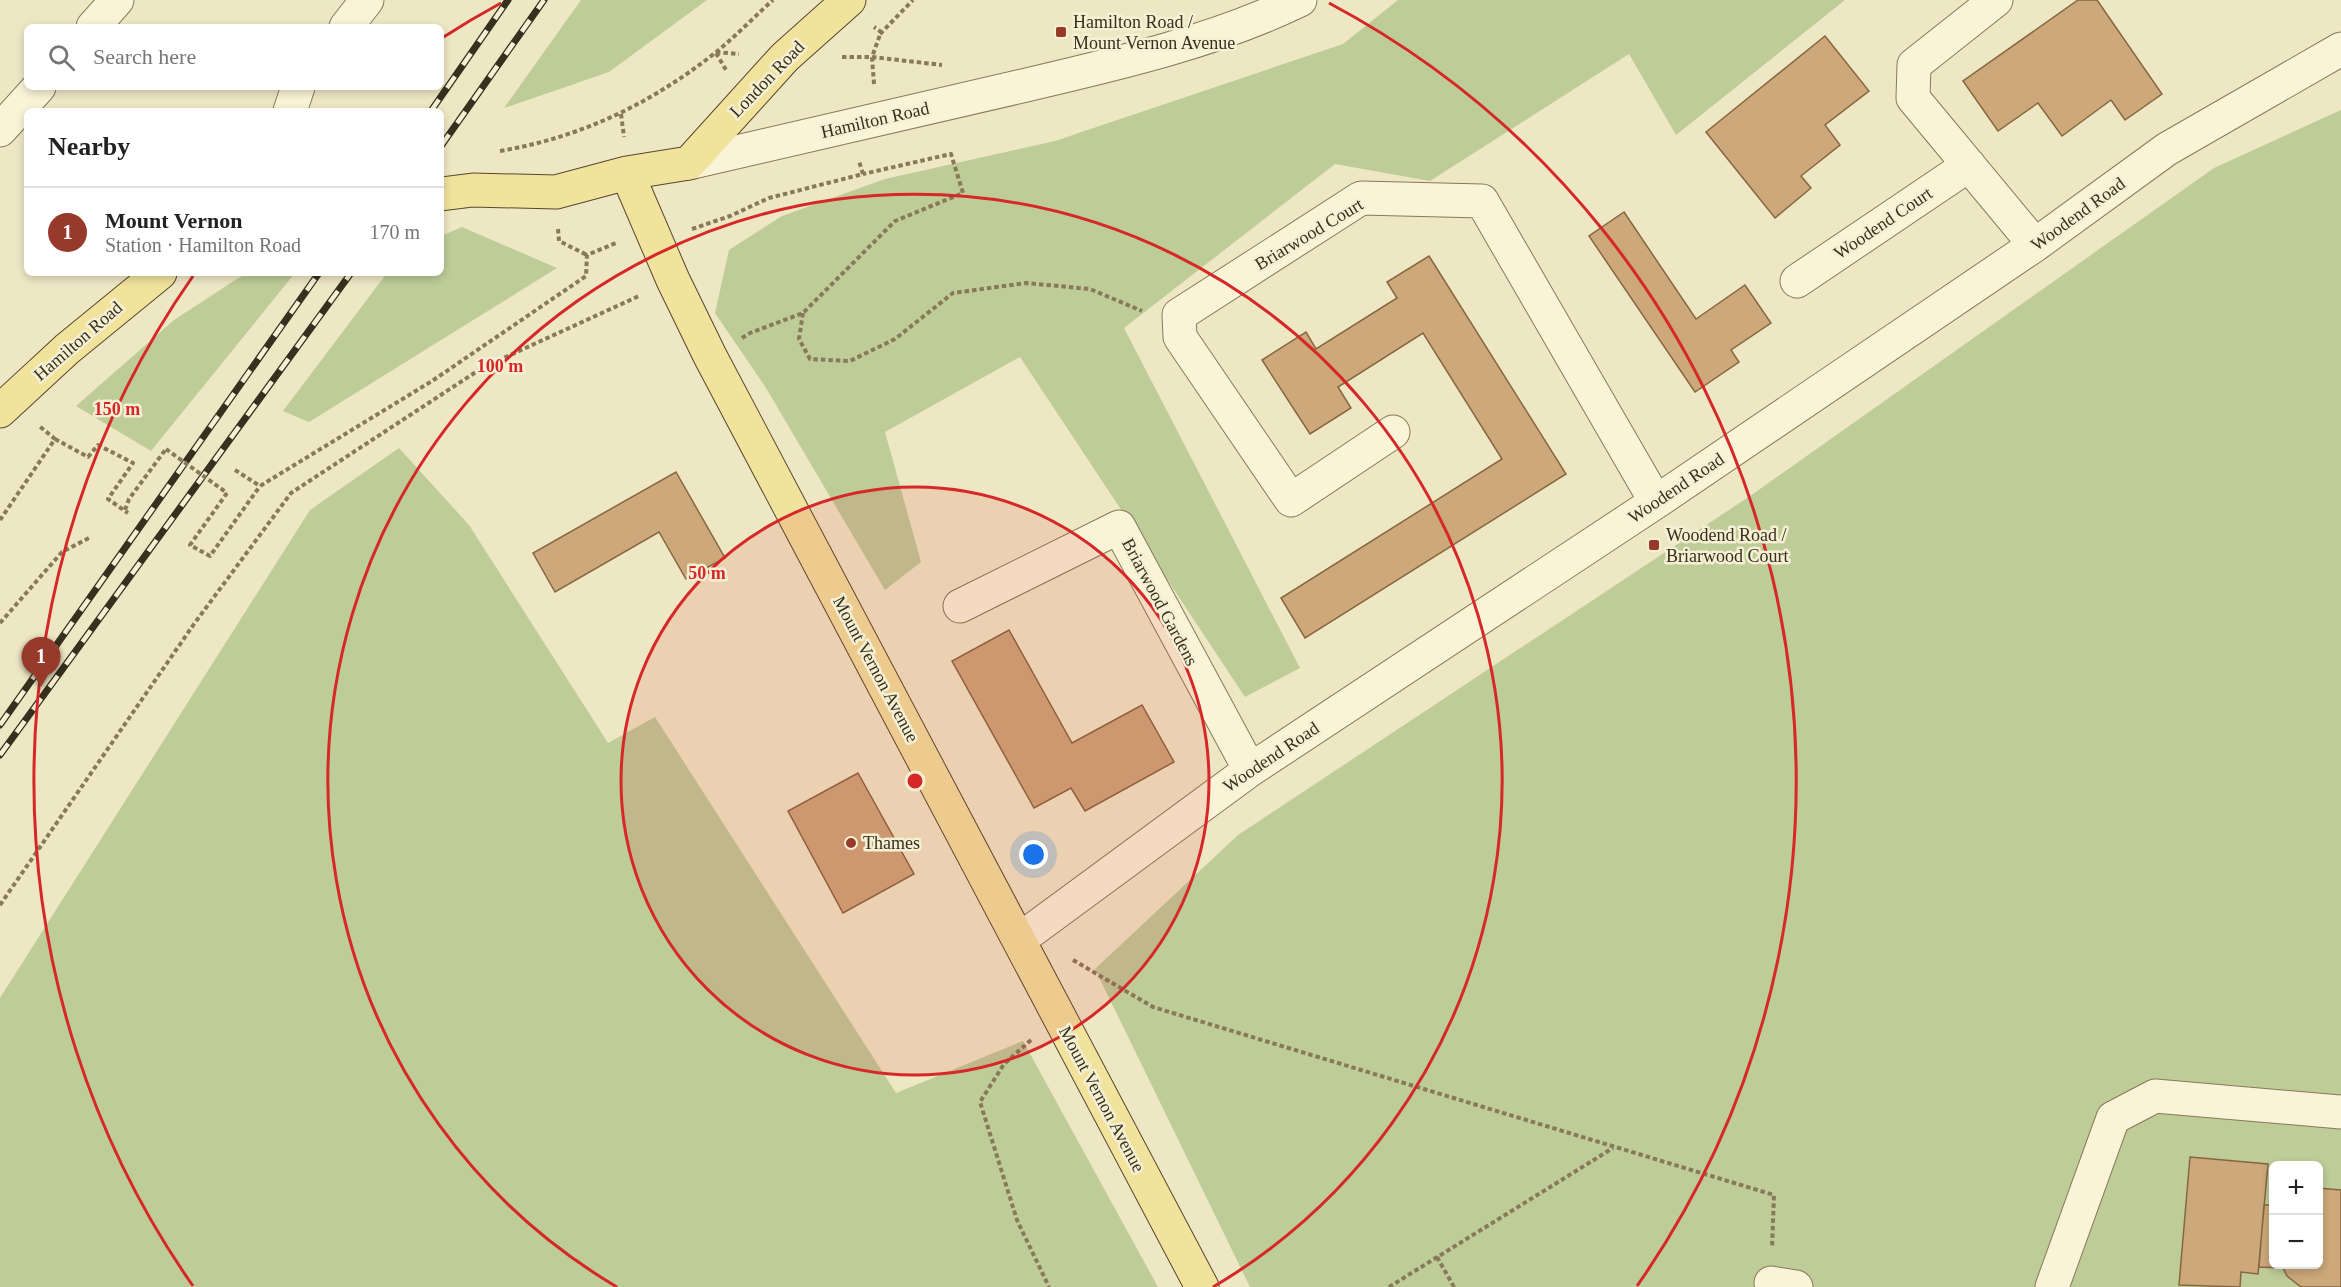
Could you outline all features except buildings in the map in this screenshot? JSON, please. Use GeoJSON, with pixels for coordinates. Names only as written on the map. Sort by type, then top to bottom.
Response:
{"type":"FeatureCollection","features":[{"type":"Feature","properties":{"kind":"main road","name":"London Road"},"geometry":{"type":"LineString","coordinates":[[689,163],[785,57],[849,0]]}},
{"type":"Feature","properties":{"kind":"main road","name":"Hamilton Road"},"geometry":{"type":"LineString","coordinates":[[444,194],[473,190],[556,192],[627,173],[689,163]]}},
{"type":"Feature","properties":{"kind":"main road","name":"Mount Vernon Avenue"},"geometry":{"type":"LineString","coordinates":[[627,173],[673,280],[716,366],[1202,1287]]}},
{"type":"Feature","properties":{"kind":"main road","name":"Hamilton Road"},"geometry":{"type":"LineString","coordinates":[[4,407],[67,349],[156,276]]}},
{"type":"Feature","properties":{"kind":"street"},"geometry":{"type":"LineString","coordinates":[[96,24],[117,0]]}},
{"type":"Feature","properties":{"kind":"street"},"geometry":{"type":"LineString","coordinates":[[348,24],[367,0]]}},
{"type":"Feature","properties":{"kind":"street","name":"Hamilton Road"},"geometry":{"type":"LineString","coordinates":[[689,163],[1126,61],[1280,10],[1300,0]]}},
{"type":"Feature","properties":{"kind":"street"},"geometry":{"type":"LineString","coordinates":[[1996,0],[1914,65],[1913,98],[2036,245]]}},
{"type":"Feature","properties":{"kind":"street","name":"Woodend Road"},"geometry":{"type":"LineString","coordinates":[[1019,940],[1250,770],[1656,502],[2036,245],[2167,149],[2341,49]]}},
{"type":"Feature","properties":{"kind":"street"},"geometry":{"type":"LineString","coordinates":[[0,130],[36,90]]}},
{"type":"Feature","properties":{"kind":"street"},"geometry":{"type":"LineString","coordinates":[[291,108],[297,90]]}},
{"type":"Feature","properties":{"kind":"street","name":"Woodend Court"},"geometry":{"type":"LineString","coordinates":[[1797,281],[1969,165]]}},
{"type":"Feature","properties":{"kind":"street","name":"Briarwood Court"},"geometry":{"type":"LineString","coordinates":[[1180,327],[1179,315],[1361,198],[1482,201],[1656,502]]}},
{"type":"Feature","properties":{"kind":"street"},"geometry":{"type":"LineString","coordinates":[[1180,327],[1180,337],[1291,500],[1394,432]]}},
{"type":"Feature","properties":{"kind":"street","name":"Briarwood Gardens"},"geometry":{"type":"LineString","coordinates":[[960,606],[1119,527],[1250,770]]}},
{"type":"Feature","properties":{"kind":"street"},"geometry":{"type":"LineString","coordinates":[[2052,1287],[2113,1118],[2155,1096],[2341,1112]]}},
{"type":"Feature","properties":{"kind":"path"},"geometry":{"type":"LineString","coordinates":[[494,152],[526,147],[569,134],[621,114],[716,52],[773,0]]}},
{"type":"Feature","properties":{"kind":"path"},"geometry":{"type":"LineString","coordinates":[[880,34],[913,0]]}},
{"type":"Feature","properties":{"kind":"path"},"geometry":{"type":"LineString","coordinates":[[785,57],[872,57],[949,66]]}},
{"type":"Feature","properties":{"kind":"path"},"geometry":{"type":"LineString","coordinates":[[750,333],[803,313],[896,221],[963,193],[951,154],[863,174]]}},
{"type":"Feature","properties":{"kind":"path"},"geometry":{"type":"LineString","coordinates":[[4,407],[88,457],[98,445],[133,463],[108,500],[126,512],[129,499],[165,449],[227,493],[190,545],[210,556],[260,486],[432,381],[586,276],[586,255],[634,236],[656,241]]}},
{"type":"Feature","properties":{"kind":"path"},"geometry":{"type":"LineString","coordinates":[[0,905],[194,624],[291,494],[482,368],[673,280]]}},
{"type":"Feature","properties":{"kind":"path"},"geometry":{"type":"LineString","coordinates":[[803,313],[799,339],[810,359],[850,361],[895,339],[953,293],[1026,283],[1090,289],[1180,327]]}},
{"type":"Feature","properties":{"kind":"path"},"geometry":{"type":"LineString","coordinates":[[0,520],[55,439]]}},
{"type":"Feature","properties":{"kind":"path"},"geometry":{"type":"LineString","coordinates":[[235,470],[260,486]]}},
{"type":"Feature","properties":{"kind":"path"},"geometry":{"type":"LineString","coordinates":[[0,623],[62,552],[89,538]]}},
{"type":"Feature","properties":{"kind":"path"},"geometry":{"type":"LineString","coordinates":[[1019,940],[1074,960],[1153,1007],[1774,1195],[1783,1285]]}},
{"type":"Feature","properties":{"kind":"path"},"geometry":{"type":"LineString","coordinates":[[1049,1287],[1017,1220],[980,1102],[1005,1064],[1058,1016]]}},
{"type":"Feature","properties":{"kind":"path"},"geometry":{"type":"LineString","coordinates":[[1389,1287],[1614,1148]]}},
{"type":"Feature","properties":{"kind":"path"},"geometry":{"type":"LineString","coordinates":[[1437,1257],[1454,1287]]}},
{"type":"Feature","properties":{"kind":"green space"},"geometry":{"type":"Polygon","coordinates":[[[581,0],[707,0],[609,72],[504,108],[581,0]]]}},
{"type":"Feature","properties":{"kind":"green space"},"geometry":{"type":"Polygon","coordinates":[[[1398,0],[1845,0],[1676,135],[1629,54],[1430,181],[1335,164],[1124,328],[1300,668],[1245,697],[1020,357],[885,432],[921,562],[885,590],[766,388],[715,313],[729,250],[782,216],[885,179],[1055,141],[1343,44],[1398,0]]]}},
{"type":"Feature","properties":{"kind":"green space"},"geometry":{"type":"Polygon","coordinates":[[[2341,110],[2341,1287],[1250,1287],[1095,969],[1238,835],[1750,496],[2214,168],[2341,110]]]}},
{"type":"Feature","properties":{"kind":"green space"},"geometry":{"type":"Polygon","coordinates":[[[462,227],[557,268],[309,422],[283,411],[385,276],[444,276],[444,235],[462,227]]]}},
{"type":"Feature","properties":{"kind":"green space"},"geometry":{"type":"Polygon","coordinates":[[[293,276],[151,451],[76,406],[174,320],[240,277],[293,276]]]}},
{"type":"Feature","properties":{"kind":"green space"},"geometry":{"type":"Polygon","coordinates":[[[399,448],[469,525],[608,743],[655,717],[896,1093],[1023,1041],[1158,1287],[0,1287],[0,998],[310,510],[399,448]]]}},
{"type":"Feature","properties":{"kind":"railway"},"geometry":{"type":"LineString","coordinates":[[433,108],[508,0]]}},
{"type":"Feature","properties":{"kind":"railway"},"geometry":{"type":"LineString","coordinates":[[444,142],[544,0]]}},
{"type":"Feature","properties":{"kind":"railway"},"geometry":{"type":"LineString","coordinates":[[0,725],[317,276]]}},
{"type":"Feature","properties":{"kind":"railway"},"geometry":{"type":"LineString","coordinates":[[0,755],[349,276]]}},
{"type":"Feature","properties":{"kind":"place","name":"Hamilton Road / Mount Vernon Avenue"},"geometry":{"type":"Point","coordinates":[1061,32]}},
{"type":"Feature","properties":{"kind":"place","name":"Woodend Road / Briarwood Court"},"geometry":{"type":"Point","coordinates":[1654,545]}},
{"type":"Feature","properties":{"kind":"place","name":"Mount Vernon"},"geometry":{"type":"Point","coordinates":[41,687]}},
{"type":"Feature","properties":{"kind":"place","name":"Thames"},"geometry":{"type":"Point","coordinates":[851,843]}}]}
